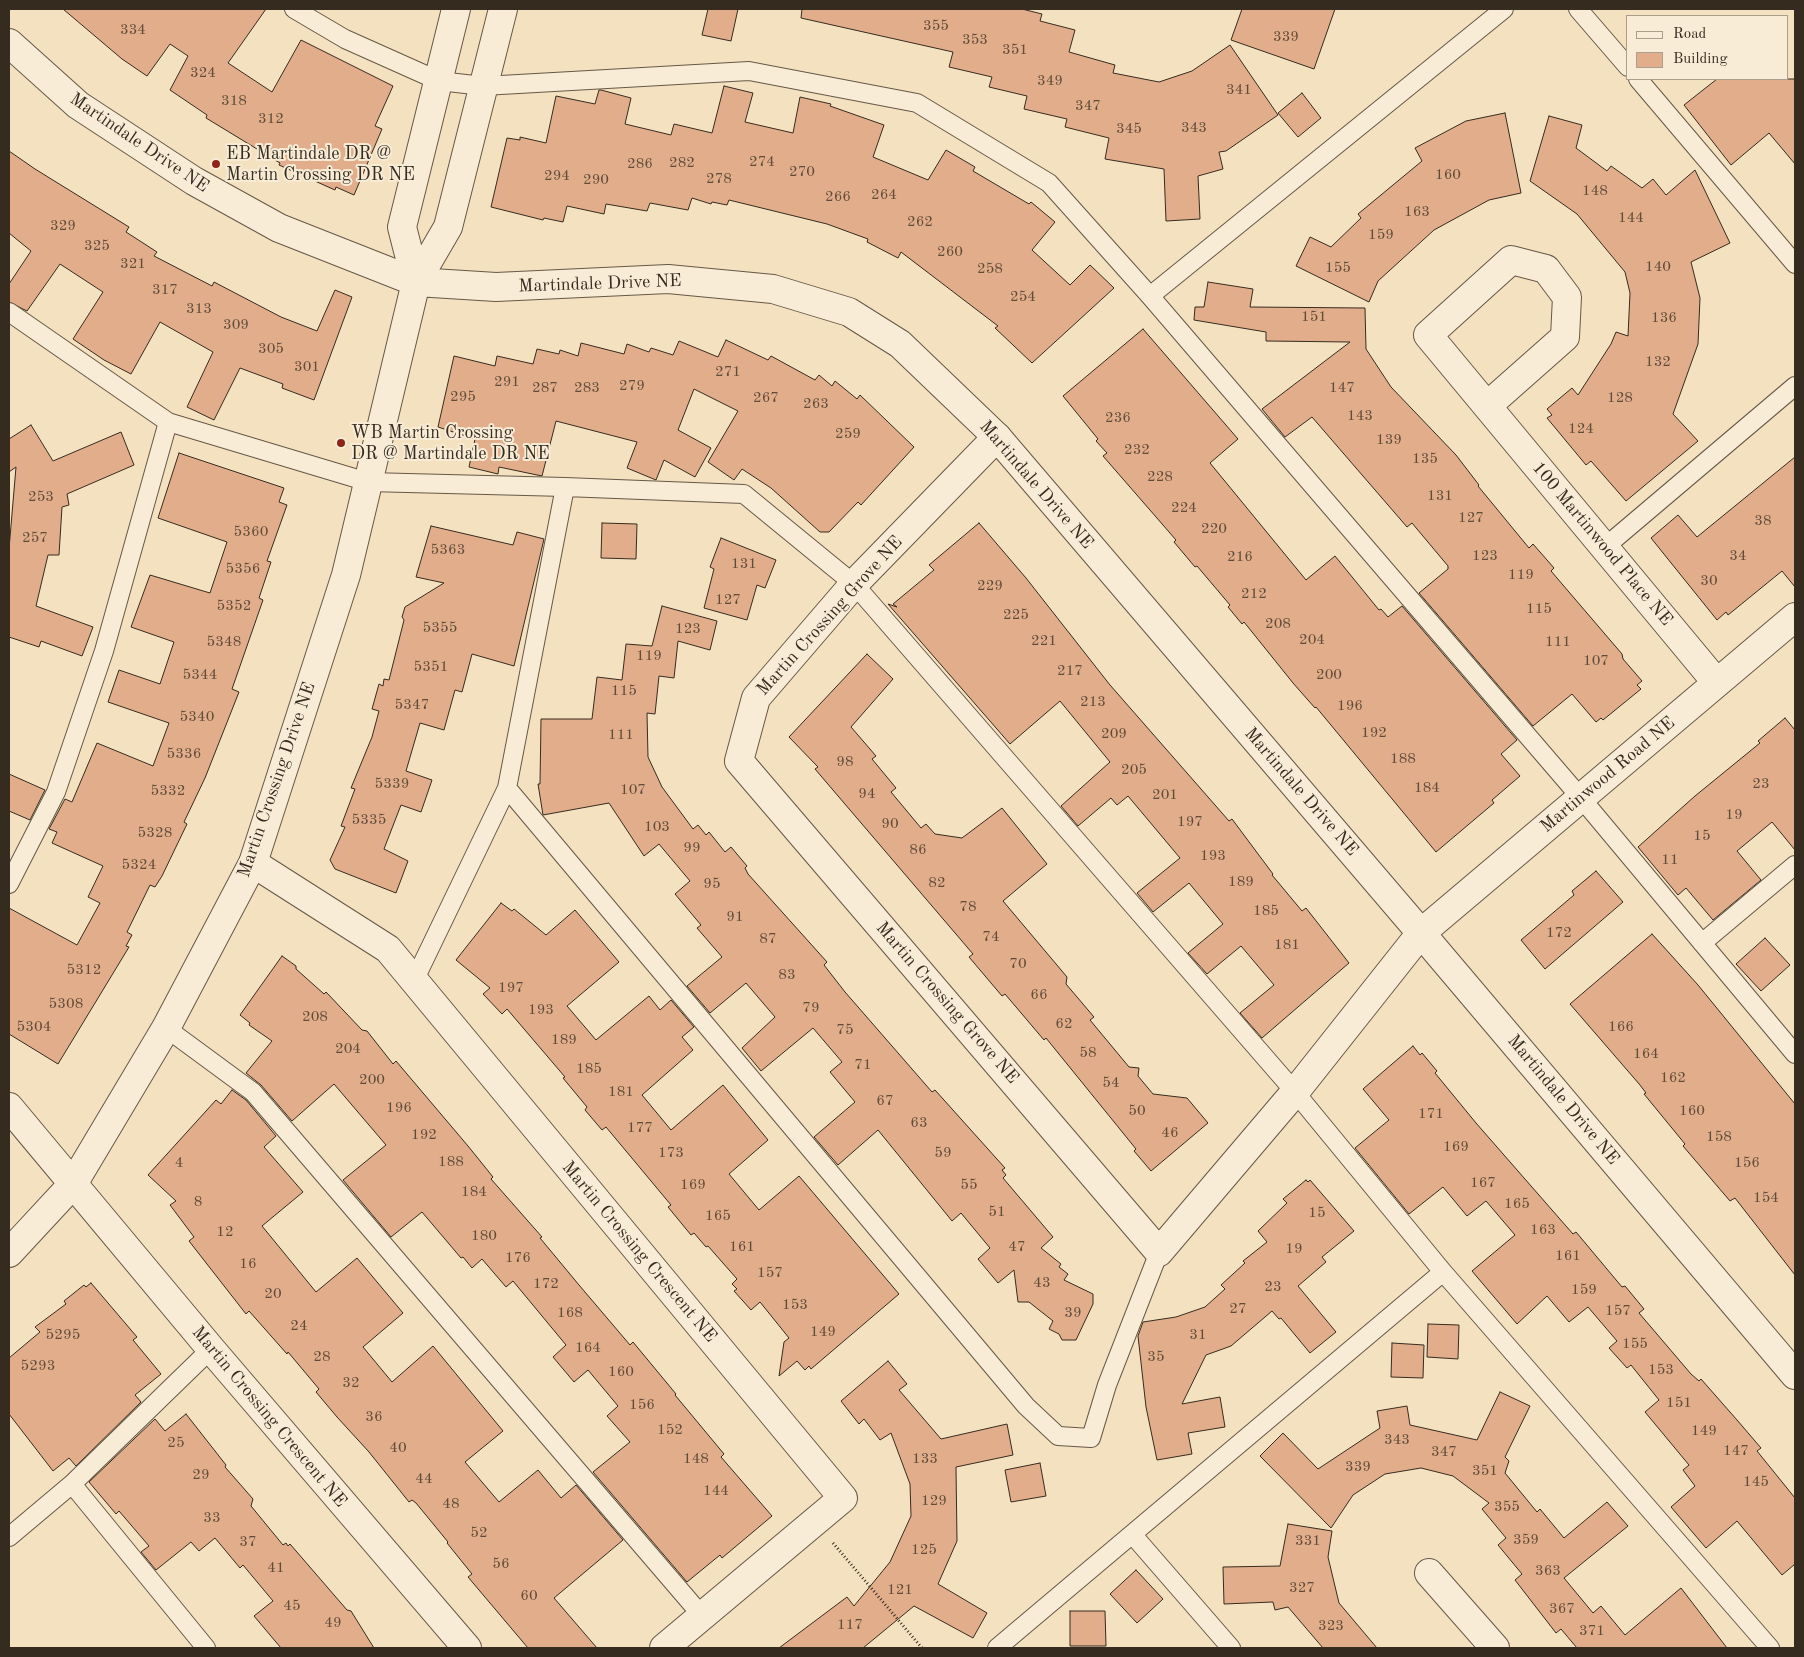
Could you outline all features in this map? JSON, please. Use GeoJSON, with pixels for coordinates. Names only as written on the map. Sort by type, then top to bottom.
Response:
{"type":"FeatureCollection","features":[{"type":"Feature","properties":{"kind":"street","name":"Martin Crossing Drive NE"},"geometry":{"type":"LineString","coordinates":[[416,282],[402,227],[456,9]]}},
{"type":"Feature","properties":{"kind":"street","name":"Martin Crossing Drive NE"},"geometry":{"type":"LineString","coordinates":[[9,1253],[73,1184],[166,1028],[253,864],[346,575],[416,282],[448,227],[503,9]]}},
{"type":"Feature","properties":{"kind":"street","name":"Martindale Drive NE"},"geometry":{"type":"LineString","coordinates":[[9,43],[78,105],[194,181],[279,228],[416,282],[496,287],[668,279],[773,289],[849,312],[900,344],[997,437],[1422,933],[1795,1375]]}},
{"type":"Feature","properties":{"kind":"street","name":"100 Martinwood Place NE"},"geometry":{"type":"LineString","coordinates":[[1487,406],[1565,337],[1567,297],[1546,269],[1511,260],[1428,335],[1487,406],[1605,547],[1717,682]]}},
{"type":"Feature","properties":{"kind":"street","name":"Martin Crossing Grove NE"},"geometry":{"type":"LineString","coordinates":[[997,437],[854,584],[756,698],[739,761],[1159,1252]]}},
{"type":"Feature","properties":{"kind":"street","name":"Martinwood Road NE"},"geometry":{"type":"LineString","coordinates":[[1422,933],[1795,617]]}},
{"type":"Feature","properties":{"kind":"street","name":"Martin Crossing Crescent NE"},"geometry":{"type":"LineString","coordinates":[[253,864],[388,949],[843,1498],[664,1648]]}},
{"type":"Feature","properties":{"kind":"street"},"geometry":{"type":"LineString","coordinates":[[1159,1252],[1295,1092],[1422,933]]}},
{"type":"Feature","properties":{"kind":"street","name":"Martin Crossing Crescent NE"},"geometry":{"type":"LineString","coordinates":[[9,1106],[211,1349],[467,1648]]}},
{"type":"Feature","properties":{"kind":"street"},"geometry":{"type":"LineString","coordinates":[[1429,1573],[1495,1648]]}},
{"type":"Feature","properties":{"kind":"lane"},"geometry":{"type":"LineString","coordinates":[[294,9],[345,40],[439,81],[484,86],[749,71],[917,103],[1049,183],[1150,296],[1581,798],[1795,1054]]}},
{"type":"Feature","properties":{"kind":"lane"},"geometry":{"type":"LineString","coordinates":[[1150,296],[1504,9]]}},
{"type":"Feature","properties":{"kind":"lane"},"geometry":{"type":"LineString","coordinates":[[1578,9],[1626,65]]}},
{"type":"Feature","properties":{"kind":"lane"},"geometry":{"type":"LineString","coordinates":[[1639,80],[1795,264]]}},
{"type":"Feature","properties":{"kind":"lane"},"geometry":{"type":"LineString","coordinates":[[9,312],[168,422],[368,482],[744,494],[854,584],[1295,1092],[1444,1272],[1770,1648]]}},
{"type":"Feature","properties":{"kind":"lane"},"geometry":{"type":"LineString","coordinates":[[1605,547],[1795,386]]}},
{"type":"Feature","properties":{"kind":"lane"},"geometry":{"type":"LineString","coordinates":[[9,884],[59,782],[104,651],[168,422]]}},
{"type":"Feature","properties":{"kind":"lane"},"geometry":{"type":"LineString","coordinates":[[414,981],[507,788],[565,487]]}},
{"type":"Feature","properties":{"kind":"lane"},"geometry":{"type":"LineString","coordinates":[[507,788],[1026,1406],[1058,1436],[1091,1438],[1107,1385],[1159,1252]]}},
{"type":"Feature","properties":{"kind":"lane"},"geometry":{"type":"LineString","coordinates":[[1702,942],[1795,865]]}},
{"type":"Feature","properties":{"kind":"lane"},"geometry":{"type":"LineString","coordinates":[[166,1028],[253,1092],[703,1617]]}},
{"type":"Feature","properties":{"kind":"lane"},"geometry":{"type":"LineString","coordinates":[[997,1648],[1444,1272]]}},
{"type":"Feature","properties":{"kind":"lane"},"geometry":{"type":"LineString","coordinates":[[9,1537],[72,1484],[211,1349]]}},
{"type":"Feature","properties":{"kind":"lane"},"geometry":{"type":"LineString","coordinates":[[72,1484],[206,1648]]}},
{"type":"Feature","properties":{"kind":"lane"},"geometry":{"type":"LineString","coordinates":[[1132,1534],[1231,1648]]}},
{"type":"Feature","properties":{"kind":"path"},"geometry":{"type":"LineString","coordinates":[[815,1521],[922,1648]]}},
{"type":"Feature","properties":{"kind":"building"},"geometry":{"type":"Polygon","coordinates":[[[63,9],[266,9],[228,63],[272,92],[301,40],[393,86],[375,126],[382,129],[354,195],[336,187],[335,190],[279,165],[280,163],[206,118],[207,115],[170,90],[188,56],[170,44],[147,76],[122,59],[63,9]]]}},
{"type":"Feature","properties":{"kind":"building"},"geometry":{"type":"Polygon","coordinates":[[[708,9],[738,9],[731,41],[702,35],[708,9]]]}},
{"type":"Feature","properties":{"kind":"building"},"geometry":{"type":"Polygon","coordinates":[[[802,9],[1022,9],[1042,14],[1040,21],[1075,30],[1069,52],[1115,65],[1113,73],[1159,82],[1192,71],[1230,45],[1278,115],[1226,151],[1219,152],[1223,169],[1198,176],[1200,219],[1166,221],[1164,169],[1105,159],[1109,138],[1065,127],[1067,119],[1024,109],[1027,96],[989,87],[992,77],[949,67],[953,52],[801,18],[802,9]]]}},
{"type":"Feature","properties":{"kind":"building"},"geometry":{"type":"Polygon","coordinates":[[[1242,9],[1335,9],[1314,69],[1231,40],[1242,9]]]}},
{"type":"Feature","properties":{"kind":"building"},"geometry":{"type":"Polygon","coordinates":[[[1795,79],[1795,164],[1769,133],[1731,165],[1684,105],[1716,80],[1795,79]]]}},
{"type":"Feature","properties":{"kind":"building"},"geometry":{"type":"Polygon","coordinates":[[[724,86],[753,93],[745,122],[793,133],[800,97],[831,104],[830,106],[884,125],[873,157],[928,180],[946,150],[975,167],[973,171],[1029,204],[1031,202],[1055,222],[1032,250],[1070,285],[1090,265],[1114,288],[1032,363],[995,328],[998,326],[901,252],[898,258],[867,242],[868,239],[827,224],[729,200],[727,205],[712,202],[711,204],[692,198],[688,210],[650,203],[647,211],[606,204],[604,214],[567,206],[563,222],[544,218],[543,220],[491,207],[507,138],[520,140],[520,137],[546,143],[556,96],[595,104],[599,90],[601,90],[631,98],[625,124],[671,135],[674,124],[712,133],[724,86]]]}},
{"type":"Feature","properties":{"kind":"building"},"geometry":{"type":"Polygon","coordinates":[[[1302,93],[1321,118],[1298,137],[1278,113],[1302,93]]]}},
{"type":"Feature","properties":{"kind":"building"},"geometry":{"type":"Polygon","coordinates":[[[1505,113],[1521,193],[1489,200],[1434,230],[1378,281],[1369,302],[1296,266],[1310,237],[1331,247],[1361,218],[1358,214],[1422,161],[1415,148],[1466,121],[1505,113]]]}},
{"type":"Feature","properties":{"kind":"building"},"geometry":{"type":"Polygon","coordinates":[[[1549,116],[1582,125],[1576,148],[1607,171],[1611,166],[1642,188],[1653,179],[1666,195],[1695,170],[1730,243],[1691,262],[1700,298],[1698,344],[1673,414],[1698,441],[1626,501],[1591,461],[1586,465],[1547,418],[1552,415],[1547,409],[1572,388],[1578,395],[1611,344],[1616,332],[1628,336],[1630,293],[1625,272],[1577,214],[1530,181],[1549,116]]]}},
{"type":"Feature","properties":{"kind":"building"},"geometry":{"type":"Polygon","coordinates":[[[9,151],[129,227],[126,232],[157,252],[154,256],[212,286],[214,282],[281,317],[317,331],[335,290],[352,297],[314,400],[282,388],[283,384],[240,368],[214,420],[187,407],[213,352],[160,322],[131,374],[104,360],[73,339],[103,292],[60,264],[27,311],[9,302],[9,284],[31,251],[9,233],[9,151]]]}},
{"type":"Feature","properties":{"kind":"building"},"geometry":{"type":"Polygon","coordinates":[[[1208,282],[1253,289],[1250,307],[1365,308],[1366,349],[1391,387],[1456,455],[1478,486],[1529,548],[1533,544],[1554,568],[1551,571],[1622,654],[1623,659],[1642,681],[1637,685],[1641,689],[1603,720],[1601,718],[1596,722],[1572,694],[1533,726],[1419,593],[1448,569],[1448,566],[1412,523],[1407,527],[1312,417],[1285,437],[1262,409],[1350,342],[1266,341],[1266,332],[1194,320],[1195,307],[1204,307],[1208,282]]]}},
{"type":"Feature","properties":{"kind":"building"},"geometry":{"type":"Polygon","coordinates":[[[1143,329],[1238,439],[1210,463],[1306,580],[1335,556],[1379,610],[1381,609],[1388,617],[1402,606],[1517,740],[1501,754],[1520,776],[1492,800],[1494,803],[1436,852],[1244,622],[1242,624],[1228,607],[1230,605],[1174,542],[1176,540],[1103,456],[1107,453],[1096,441],[1098,439],[1063,396],[1143,329]]]}},
{"type":"Feature","properties":{"kind":"building"},"geometry":{"type":"Polygon","coordinates":[[[726,340],[768,360],[771,356],[815,380],[819,375],[832,386],[835,381],[857,399],[860,395],[914,447],[861,505],[858,502],[829,532],[820,532],[771,488],[742,469],[734,480],[708,462],[738,411],[694,389],[678,430],[711,448],[695,477],[664,460],[656,480],[627,468],[637,442],[556,421],[542,476],[499,467],[498,474],[469,467],[475,439],[438,427],[454,356],[495,366],[497,356],[533,364],[537,349],[559,354],[560,350],[578,356],[581,343],[624,354],[627,344],[649,352],[651,348],[673,355],[679,341],[718,357],[726,340]]]}},
{"type":"Feature","properties":{"kind":"building"},"geometry":{"type":"Polygon","coordinates":[[[31,425],[53,461],[121,432],[134,465],[67,494],[69,505],[62,507],[59,555],[48,555],[36,606],[93,627],[82,656],[41,641],[39,647],[9,637],[9,549],[16,467],[9,472],[9,439],[31,425]]]}},
{"type":"Feature","properties":{"kind":"building"},"geometry":{"type":"Polygon","coordinates":[[[179,453],[284,488],[279,502],[287,505],[267,561],[271,562],[259,598],[263,600],[232,689],[239,692],[205,778],[184,822],[187,824],[162,876],[155,887],[150,885],[127,932],[132,935],[126,946],[129,947],[58,1064],[9,1034],[9,908],[77,945],[100,903],[88,897],[103,866],[52,843],[57,832],[49,829],[65,799],[72,802],[97,743],[153,766],[169,723],[108,702],[119,670],[160,684],[174,642],[131,627],[150,575],[210,593],[227,542],[158,518],[179,453]]]}},
{"type":"Feature","properties":{"kind":"building"},"geometry":{"type":"Polygon","coordinates":[[[1795,457],[1795,587],[1782,571],[1728,615],[1726,612],[1717,620],[1651,538],[1678,515],[1697,537],[1795,457]]]}},
{"type":"Feature","properties":{"kind":"building"},"geometry":{"type":"Polygon","coordinates":[[[602,523],[637,524],[636,559],[601,558],[602,523]]]}},
{"type":"Feature","properties":{"kind":"building"},"geometry":{"type":"Polygon","coordinates":[[[979,523],[1026,578],[1110,685],[1229,821],[1232,819],[1272,875],[1302,911],[1306,908],[1349,963],[1262,1038],[1240,1013],[1274,985],[1241,946],[1207,974],[1188,953],[1223,924],[1189,883],[1153,912],[1137,893],[1180,858],[1128,796],[1117,805],[1111,798],[1078,826],[1061,806],[1110,762],[1060,701],[1010,744],[888,604],[897,607],[893,604],[934,570],[929,565],[979,523]]]}},
{"type":"Feature","properties":{"kind":"building"},"geometry":{"type":"Polygon","coordinates":[[[431,526],[513,545],[517,532],[544,539],[514,666],[472,654],[462,692],[455,690],[444,730],[420,723],[406,771],[432,780],[421,812],[401,805],[384,849],[408,861],[396,893],[335,869],[330,860],[345,827],[341,826],[355,789],[351,788],[372,737],[379,711],[372,709],[379,684],[383,686],[384,679],[389,680],[404,620],[402,617],[405,607],[444,583],[416,577],[431,526]]]}},
{"type":"Feature","properties":{"kind":"building"},"geometry":{"type":"Polygon","coordinates":[[[721,538],[776,560],[765,588],[757,585],[747,620],[704,608],[714,569],[710,567],[721,538]]]}},
{"type":"Feature","properties":{"kind":"building"},"geometry":{"type":"Polygon","coordinates":[[[662,606],[717,621],[710,650],[678,641],[674,678],[659,676],[655,714],[647,713],[648,757],[662,787],[693,829],[698,825],[706,835],[709,832],[725,852],[731,847],[747,866],[745,868],[748,874],[827,962],[824,965],[845,992],[932,1092],[935,1090],[1005,1168],[1002,1170],[1006,1175],[1003,1178],[1053,1237],[1041,1248],[1061,1264],[1059,1267],[1068,1274],[1064,1280],[1093,1294],[1093,1304],[1076,1340],[1062,1340],[1059,1334],[1049,1329],[1053,1321],[1029,1302],[1018,1302],[1014,1270],[998,1283],[978,1259],[990,1248],[961,1213],[952,1221],[878,1130],[838,1165],[814,1137],[855,1102],[830,1072],[842,1062],[813,1028],[761,1071],[742,1048],[775,1017],[746,983],[710,1013],[687,986],[722,957],[697,928],[701,925],[675,894],[690,881],[659,844],[644,856],[609,803],[543,815],[538,784],[540,784],[541,719],[592,719],[597,677],[622,680],[626,644],[652,646],[662,606]]]}},
{"type":"Feature","properties":{"kind":"building"},"geometry":{"type":"Polygon","coordinates":[[[867,654],[893,679],[851,727],[876,756],[872,759],[896,788],[891,792],[921,828],[926,824],[935,834],[962,838],[1002,808],[1047,864],[1003,901],[1067,977],[1066,984],[1094,1017],[1090,1020],[1129,1067],[1139,1068],[1138,1076],[1153,1094],[1187,1098],[1208,1123],[1151,1171],[1134,1151],[1136,1149],[1046,1038],[1044,1040],[1005,994],[1002,996],[969,957],[973,954],[815,769],[818,767],[789,737],[867,654]]]}},
{"type":"Feature","properties":{"kind":"building"},"geometry":{"type":"Polygon","coordinates":[[[1785,718],[1795,730],[1795,850],[1772,822],[1737,851],[1761,880],[1713,920],[1686,888],[1678,895],[1638,847],[1695,796],[1760,743],[1758,741],[1785,718]]]}},
{"type":"Feature","properties":{"kind":"building"},"geometry":{"type":"Polygon","coordinates":[[[9,774],[45,790],[30,820],[9,811],[9,774]]]}},
{"type":"Feature","properties":{"kind":"building"},"geometry":{"type":"Polygon","coordinates":[[[1596,871],[1623,902],[1545,969],[1521,940],[1574,895],[1572,891],[1596,871]]]}},
{"type":"Feature","properties":{"kind":"building"},"geometry":{"type":"Polygon","coordinates":[[[501,903],[512,911],[514,909],[546,935],[575,910],[619,962],[567,1006],[596,1040],[649,996],[660,1010],[671,1000],[694,1027],[682,1037],[693,1050],[642,1095],[671,1130],[723,1085],[768,1140],[729,1174],[759,1210],[799,1176],[899,1294],[811,1369],[809,1366],[805,1370],[797,1361],[779,1376],[784,1342],[789,1338],[760,1302],[751,1310],[734,1291],[737,1289],[732,1284],[737,1279],[708,1246],[706,1247],[694,1233],[691,1235],[668,1207],[671,1205],[606,1127],[602,1130],[585,1110],[587,1107],[563,1078],[565,1077],[507,1009],[502,1014],[483,994],[490,988],[456,960],[501,903]]]}},
{"type":"Feature","properties":{"kind":"building"},"geometry":{"type":"Polygon","coordinates":[[[1652,934],[1698,985],[1795,1104],[1795,1275],[1735,1198],[1730,1201],[1683,1146],[1685,1144],[1644,1094],[1646,1093],[1640,1085],[1570,1004],[1652,934]]]}},
{"type":"Feature","properties":{"kind":"building"},"geometry":{"type":"Polygon","coordinates":[[[1765,938],[1790,965],[1761,991],[1736,964],[1765,938]]]}},
{"type":"Feature","properties":{"kind":"building"},"geometry":{"type":"Polygon","coordinates":[[[282,956],[296,966],[296,969],[324,994],[326,992],[362,1030],[367,1031],[393,1064],[396,1061],[468,1146],[493,1177],[491,1179],[542,1237],[540,1238],[579,1285],[630,1345],[633,1342],[676,1394],[724,1454],[721,1457],[772,1516],[722,1558],[720,1555],[687,1582],[593,1472],[630,1442],[607,1416],[618,1406],[588,1370],[574,1382],[553,1357],[566,1345],[513,1281],[506,1287],[482,1259],[472,1268],[463,1257],[461,1258],[422,1212],[391,1237],[343,1180],[386,1145],[334,1084],[292,1121],[261,1085],[246,1073],[272,1041],[249,1025],[250,1023],[240,1015],[282,956]]]}},
{"type":"Feature","properties":{"kind":"building"},"geometry":{"type":"Polygon","coordinates":[[[1413,1046],[1420,1055],[1422,1053],[1437,1071],[1435,1073],[1476,1123],[1573,1234],[1576,1232],[1622,1287],[1625,1286],[1644,1309],[1639,1313],[1691,1374],[1699,1381],[1701,1379],[1761,1448],[1757,1451],[1795,1498],[1795,1564],[1782,1575],[1737,1521],[1706,1548],[1671,1507],[1695,1486],[1683,1470],[1689,1465],[1645,1412],[1659,1400],[1631,1365],[1627,1368],[1609,1348],[1617,1341],[1588,1307],[1569,1322],[1547,1296],[1517,1324],[1472,1271],[1515,1235],[1486,1201],[1467,1216],[1443,1187],[1409,1214],[1355,1148],[1389,1120],[1363,1089],[1413,1046]]]}},
{"type":"Feature","properties":{"kind":"building"},"geometry":{"type":"Polygon","coordinates":[[[232,1090],[246,1100],[276,1136],[264,1147],[303,1192],[262,1226],[316,1292],[357,1258],[403,1313],[363,1347],[392,1382],[433,1346],[503,1431],[465,1462],[499,1502],[538,1470],[561,1498],[576,1485],[623,1540],[554,1598],[597,1648],[528,1648],[468,1577],[472,1574],[416,1503],[412,1500],[409,1502],[369,1452],[316,1392],[319,1389],[288,1352],[287,1354],[249,1311],[246,1314],[189,1241],[194,1237],[170,1205],[176,1201],[148,1175],[216,1100],[221,1104],[232,1090]]]}},
{"type":"Feature","properties":{"kind":"building"},"geometry":{"type":"Polygon","coordinates":[[[1306,1180],[1308,1182],[1310,1180],[1354,1231],[1322,1257],[1326,1262],[1298,1286],[1336,1332],[1310,1353],[1281,1318],[1279,1319],[1272,1311],[1231,1346],[1206,1355],[1182,1404],[1220,1397],[1225,1427],[1188,1433],[1192,1454],[1157,1460],[1146,1407],[1138,1336],[1143,1322],[1176,1317],[1205,1307],[1225,1289],[1221,1285],[1245,1263],[1243,1261],[1267,1242],[1258,1231],[1287,1203],[1283,1199],[1306,1180]]]}},
{"type":"Feature","properties":{"kind":"building"},"geometry":{"type":"Polygon","coordinates":[[[91,1283],[137,1337],[133,1340],[161,1374],[135,1395],[141,1402],[76,1466],[69,1458],[53,1471],[9,1414],[9,1358],[40,1332],[35,1327],[66,1304],[64,1301],[84,1285],[86,1287],[91,1283]]]}},
{"type":"Feature","properties":{"kind":"building"},"geometry":{"type":"Polygon","coordinates":[[[1428,1324],[1459,1325],[1458,1359],[1427,1357],[1428,1324]]]}},
{"type":"Feature","properties":{"kind":"building"},"geometry":{"type":"Polygon","coordinates":[[[1392,1343],[1424,1345],[1423,1378],[1391,1377],[1392,1343]]]}},
{"type":"Feature","properties":{"kind":"building"},"geometry":{"type":"Polygon","coordinates":[[[888,1361],[907,1384],[899,1390],[941,1439],[1007,1424],[1013,1455],[956,1467],[957,1541],[938,1584],[987,1613],[973,1638],[914,1606],[863,1648],[779,1648],[847,1597],[854,1606],[890,1562],[911,1516],[910,1484],[891,1433],[880,1440],[864,1419],[859,1424],[841,1401],[888,1361]]]}},
{"type":"Feature","properties":{"kind":"building"},"geometry":{"type":"Polygon","coordinates":[[[1500,1392],[1530,1406],[1505,1457],[1509,1461],[1505,1473],[1537,1512],[1540,1509],[1564,1538],[1607,1502],[1628,1526],[1564,1578],[1593,1613],[1601,1606],[1625,1635],[1681,1588],[1727,1648],[1577,1648],[1561,1629],[1556,1633],[1515,1580],[1522,1574],[1498,1545],[1506,1538],[1482,1509],[1489,1503],[1453,1476],[1421,1468],[1385,1474],[1353,1495],[1331,1528],[1260,1456],[1283,1433],[1318,1469],[1380,1428],[1377,1411],[1407,1406],[1410,1425],[1477,1440],[1500,1392]]]}},
{"type":"Feature","properties":{"kind":"building"},"geometry":{"type":"Polygon","coordinates":[[[186,1414],[226,1465],[225,1467],[253,1499],[251,1506],[283,1545],[286,1543],[288,1546],[290,1544],[347,1610],[351,1611],[374,1648],[281,1648],[254,1616],[273,1601],[243,1565],[240,1568],[215,1538],[199,1551],[191,1542],[156,1570],[141,1552],[149,1546],[119,1511],[116,1514],[89,1482],[155,1419],[165,1431],[186,1414]]]}},
{"type":"Feature","properties":{"kind":"building"},"geometry":{"type":"Polygon","coordinates":[[[1040,1463],[1046,1496],[1011,1502],[1005,1470],[1040,1463]]]}},
{"type":"Feature","properties":{"kind":"building"},"geometry":{"type":"Polygon","coordinates":[[[1288,1524],[1332,1531],[1328,1557],[1339,1603],[1377,1648],[1323,1648],[1288,1607],[1275,1610],[1273,1602],[1224,1604],[1223,1567],[1280,1566],[1288,1524]]]}},
{"type":"Feature","properties":{"kind":"building"},"geometry":{"type":"Polygon","coordinates":[[[1136,1570],[1163,1599],[1137,1623],[1110,1594],[1136,1570]]]}},
{"type":"Feature","properties":{"kind":"building"},"geometry":{"type":"Polygon","coordinates":[[[1070,1611],[1105,1611],[1106,1646],[1070,1646],[1070,1611]]]}},
{"type":"Feature","properties":{"kind":"place","name":"EB Martindale DR @ Martin Crossing DR NE"},"geometry":{"type":"Point","coordinates":[216,164]}},
{"type":"Feature","properties":{"kind":"place","name":"WB Martin Crossing DR @ Martindale DR NE"},"geometry":{"type":"Point","coordinates":[341,443]}}]}
